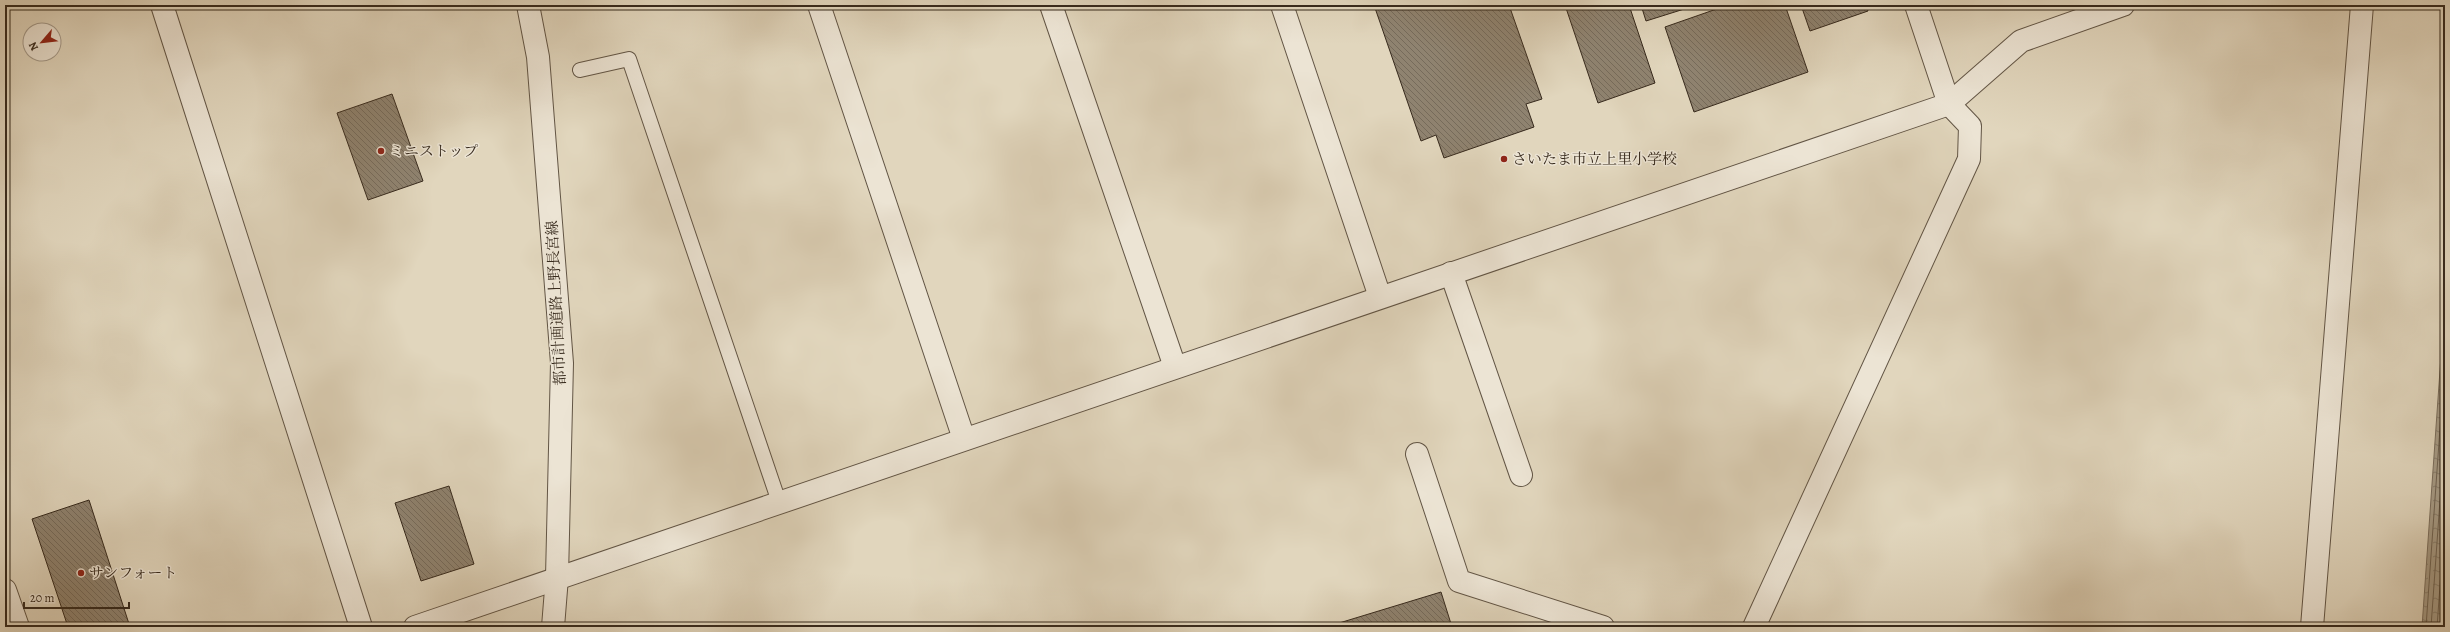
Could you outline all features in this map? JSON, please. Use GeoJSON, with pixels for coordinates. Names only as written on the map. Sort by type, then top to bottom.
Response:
{"type":"FeatureCollection","features":[{"type":"Feature","properties":{"kind":"street"},"geometry":{"type":"LineString","coordinates":[[162,5],[361,627]]}},
{"type":"Feature","properties":{"kind":"street","name":"都市計画道路上野長宮線"},"geometry":{"type":"LineString","coordinates":[[528,5],[538,57],[562,363],[557,577],[553,627]]}},
{"type":"Feature","properties":{"kind":"street"},"geometry":{"type":"LineString","coordinates":[[819,5],[964,439]]}},
{"type":"Feature","properties":{"kind":"street"},"geometry":{"type":"LineString","coordinates":[[1051,5],[1176,367]]}},
{"type":"Feature","properties":{"kind":"street"},"geometry":{"type":"LineString","coordinates":[[1282,5],[1380,297]]}},
{"type":"Feature","properties":{"kind":"street"},"geometry":{"type":"LineString","coordinates":[[1754,627],[1969,159],[1970,126],[1949,104],[1916,5]]}},
{"type":"Feature","properties":{"kind":"street"},"geometry":{"type":"LineString","coordinates":[[415,627],[557,577],[1949,104],[2021,41],[2123,5]]}},
{"type":"Feature","properties":{"kind":"street"},"geometry":{"type":"LineString","coordinates":[[2312,627],[2362,5]]}},
{"type":"Feature","properties":{"kind":"street"},"geometry":{"type":"LineString","coordinates":[[1452,273],[1521,475]]}},
{"type":"Feature","properties":{"kind":"street"},"geometry":{"type":"LineString","coordinates":[[1416,454],[1459,581],[1603,627]]}},
{"type":"Feature","properties":{"kind":"street"},"geometry":{"type":"LineString","coordinates":[[5,590],[18,627]]}},
{"type":"Feature","properties":{"kind":"lane"},"geometry":{"type":"LineString","coordinates":[[580,70],[629,59],[779,502]]}},
{"type":"Feature","properties":{"kind":"water"},"geometry":{"type":"Polygon","coordinates":[[[2445,299],[2445,627],[2422,627],[2445,299]]]}},
{"type":"Feature","properties":{"kind":"building"},"geometry":{"type":"Polygon","coordinates":[[[1374,5],[1509,5],[1542,99],[1526,104],[1534,127],[1444,158],[1436,135],[1421,141],[1374,5]]]}},
{"type":"Feature","properties":{"kind":"building"},"geometry":{"type":"Polygon","coordinates":[[[1565,5],[1629,5],[1655,83],[1598,103],[1565,5]]]}},
{"type":"Feature","properties":{"kind":"building"},"geometry":{"type":"Polygon","coordinates":[[[1641,5],[1697,5],[1646,21],[1641,5]]]}},
{"type":"Feature","properties":{"kind":"building"},"geometry":{"type":"Polygon","coordinates":[[[1728,5],[1785,5],[1808,72],[1694,112],[1665,27],[1728,5]]]}},
{"type":"Feature","properties":{"kind":"building"},"geometry":{"type":"Polygon","coordinates":[[[1801,5],[1866,5],[1868,11],[1810,31],[1801,5]]]}},
{"type":"Feature","properties":{"kind":"building"},"geometry":{"type":"Polygon","coordinates":[[[392,94],[423,181],[368,200],[337,113],[392,94]]]}},
{"type":"Feature","properties":{"kind":"building"},"geometry":{"type":"Polygon","coordinates":[[[449,486],[474,564],[421,581],[395,503],[449,486]]]}},
{"type":"Feature","properties":{"kind":"building","name":"サンフォート"},"geometry":{"type":"Polygon","coordinates":[[[89,500],[130,627],[68,627],[32,519],[89,500]]]}},
{"type":"Feature","properties":{"kind":"building"},"geometry":{"type":"Polygon","coordinates":[[[1441,592],[1452,627],[1326,627],[1441,592]]]}},
{"type":"Feature","properties":{"kind":"place","name":"ミニストップ"},"geometry":{"type":"Point","coordinates":[381,151]}},
{"type":"Feature","properties":{"kind":"place","name":"さいたま市立上里小学校"},"geometry":{"type":"Point","coordinates":[1504,159]}},
{"type":"Feature","properties":{"kind":"place","name":"サンフォート"},"geometry":{"type":"Point","coordinates":[81,573]}}]}
